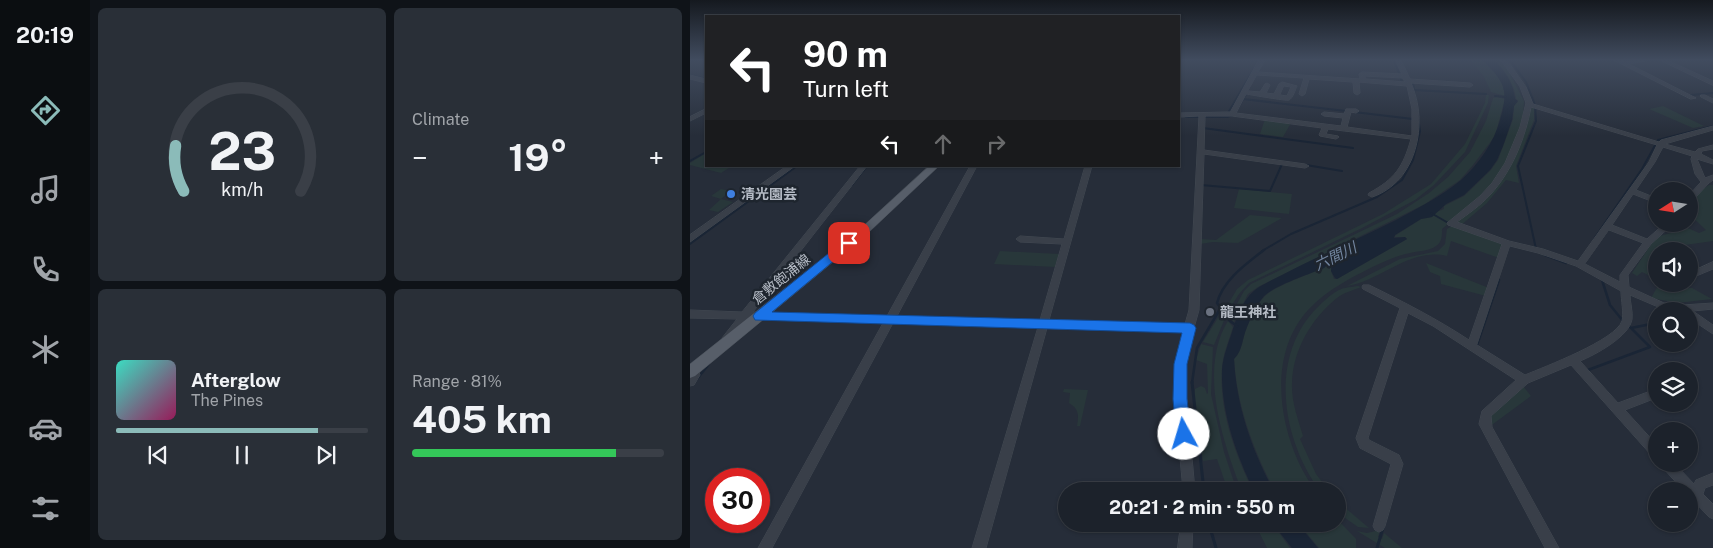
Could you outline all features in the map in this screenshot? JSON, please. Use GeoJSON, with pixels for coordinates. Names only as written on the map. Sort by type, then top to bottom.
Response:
{"type":"FeatureCollection","features":[{"type":"Feature","properties":{"kind":"main road","name":"倉敷飽浦線"},"geometry":{"type":"LineString","coordinates":[[690,372],[721,348],[750,316],[864,231],[933,167]]}},
{"type":"Feature","properties":{"kind":"street"},"geometry":{"type":"LineString","coordinates":[[1234,114],[1250,86]]}},
{"type":"Feature","properties":{"kind":"street"},"geometry":{"type":"LineString","coordinates":[[1262,95],[1267,86]]}},
{"type":"Feature","properties":{"kind":"street"},"geometry":{"type":"LineString","coordinates":[[1302,94],[1304,86]]}},
{"type":"Feature","properties":{"kind":"street"},"geometry":{"type":"LineString","coordinates":[[1357,93],[1359,86]]}},
{"type":"Feature","properties":{"kind":"street"},"geometry":{"type":"LineString","coordinates":[[1372,195],[1398,179],[1412,151],[1417,120],[1406,86]]}},
{"type":"Feature","properties":{"kind":"street"},"geometry":{"type":"LineString","coordinates":[[1522,86],[1533,105],[1696,155],[1713,162]]}},
{"type":"Feature","properties":{"kind":"street"},"geometry":{"type":"LineString","coordinates":[[1669,86],[1693,98]]}},
{"type":"Feature","properties":{"kind":"street"},"geometry":{"type":"LineString","coordinates":[[1246,92],[1276,97]]}},
{"type":"Feature","properties":{"kind":"street"},"geometry":{"type":"LineString","coordinates":[[1703,96],[1713,102]]}},
{"type":"Feature","properties":{"kind":"street"},"geometry":{"type":"LineString","coordinates":[[1533,105],[1506,169],[1488,193],[1451,223],[1506,245],[1540,251],[1578,264],[1654,302]]}},
{"type":"Feature","properties":{"kind":"street"},"geometry":{"type":"LineString","coordinates":[[690,119],[705,111]]}},
{"type":"Feature","properties":{"kind":"street"},"geometry":{"type":"LineString","coordinates":[[1324,114],[1356,111]]}},
{"type":"Feature","properties":{"kind":"street"},"geometry":{"type":"LineString","coordinates":[[1344,128],[1347,113]]}},
{"type":"Feature","properties":{"kind":"street"},"geometry":{"type":"LineString","coordinates":[[1180,115],[1234,114],[1414,138]]}},
{"type":"Feature","properties":{"kind":"street"},"geometry":{"type":"LineString","coordinates":[[1188,482],[1180,364],[1186,328],[1194,310],[1196,291],[1200,116]]}},
{"type":"Feature","properties":{"kind":"street"},"geometry":{"type":"LineString","coordinates":[[1326,126],[1322,135],[1336,137]]}},
{"type":"Feature","properties":{"kind":"street"},"geometry":{"type":"LineString","coordinates":[[1578,264],[1631,191],[1657,144],[1698,130],[1713,128]]}},
{"type":"Feature","properties":{"kind":"street"},"geometry":{"type":"LineString","coordinates":[[1698,130],[1713,138]]}},
{"type":"Feature","properties":{"kind":"street"},"geometry":{"type":"LineString","coordinates":[[1704,182],[1694,162],[1700,150],[1713,147]]}},
{"type":"Feature","properties":{"kind":"street"},"geometry":{"type":"LineString","coordinates":[[1200,151],[1305,166]]}},
{"type":"Feature","properties":{"kind":"street"},"geometry":{"type":"LineString","coordinates":[[690,239],[791,167]]}},
{"type":"Feature","properties":{"kind":"street"},"geometry":{"type":"LineString","coordinates":[[750,316],[863,167]]}},
{"type":"Feature","properties":{"kind":"street"},"geometry":{"type":"LineString","coordinates":[[765,548],[893,321],[973,167]]}},
{"type":"Feature","properties":{"kind":"street"},"geometry":{"type":"LineString","coordinates":[[979,548],[1041,324],[1089,167]]}},
{"type":"Feature","properties":{"kind":"street"},"geometry":{"type":"LineString","coordinates":[[1698,189],[1704,182],[1713,177]]}},
{"type":"Feature","properties":{"kind":"street"},"geometry":{"type":"LineString","coordinates":[[1631,191],[1648,198]]}},
{"type":"Feature","properties":{"kind":"street"},"geometry":{"type":"LineString","coordinates":[[1607,226],[1648,242]]}},
{"type":"Feature","properties":{"kind":"street"},"geometry":{"type":"LineString","coordinates":[[1552,548],[1485,424],[1486,414],[1524,380],[1573,360],[1619,332],[1626,323],[1624,275],[1648,242],[1660,232]]}},
{"type":"Feature","properties":{"kind":"street"},"geometry":{"type":"LineString","coordinates":[[1020,239],[1066,242]]}},
{"type":"Feature","properties":{"kind":"street"},"geometry":{"type":"LineString","coordinates":[[1474,348],[1506,245]]}},
{"type":"Feature","properties":{"kind":"street"},"geometry":{"type":"LineString","coordinates":[[1698,272],[1713,265]]}},
{"type":"Feature","properties":{"kind":"street"},"geometry":{"type":"LineString","coordinates":[[1366,287],[1405,306],[1524,380]]}},
{"type":"Feature","properties":{"kind":"street"},"geometry":{"type":"LineString","coordinates":[[1379,526],[1397,464],[1395,459],[1364,444],[1362,438],[1405,306]]}},
{"type":"Feature","properties":{"kind":"street"},"geometry":{"type":"LineString","coordinates":[[1698,309],[1713,306]]}},
{"type":"Feature","properties":{"kind":"street"},"geometry":{"type":"LineString","coordinates":[[690,314],[1186,328]]}},
{"type":"Feature","properties":{"kind":"street"},"geometry":{"type":"LineString","coordinates":[[1698,319],[1713,330]]}},
{"type":"Feature","properties":{"kind":"street"},"geometry":{"type":"LineString","coordinates":[[1573,360],[1619,407],[1648,442]]}},
{"type":"Feature","properties":{"kind":"street"},"geometry":{"type":"LineString","coordinates":[[690,372],[695,375],[690,382]]}},
{"type":"Feature","properties":{"kind":"street"},"geometry":{"type":"LineString","coordinates":[[1619,407],[1648,396]]}},
{"type":"Feature","properties":{"kind":"street"},"geometry":{"type":"LineString","coordinates":[[1676,472],[1687,482]]}},
{"type":"Feature","properties":{"kind":"street"},"geometry":{"type":"LineString","coordinates":[[1698,489],[1700,484],[1713,479]]}},
{"type":"Feature","properties":{"kind":"street"},"geometry":{"type":"LineString","coordinates":[[1698,493],[1713,513]]}},
{"type":"Feature","properties":{"kind":"street"},"geometry":{"type":"LineString","coordinates":[[1185,548],[1186,532]]}},
{"type":"Feature","properties":{"kind":"shaded area"},"geometry":{"type":"Polygon","coordinates":[[[1488,86],[1503,86],[1505,96],[1491,92],[1488,86]]]}},
{"type":"Feature","properties":{"kind":"shaded area"},"geometry":{"type":"Polygon","coordinates":[[[1512,86],[1516,86],[1524,101],[1523,115],[1526,115],[1503,170],[1484,193],[1442,229],[1441,241],[1433,248],[1391,259],[1342,283],[1316,302],[1296,326],[1288,344],[1283,363],[1282,403],[1291,443],[1310,482],[1271,482],[1253,444],[1242,411],[1234,359],[1239,352],[1245,331],[1254,311],[1261,300],[1269,293],[1324,268],[1329,263],[1332,263],[1331,271],[1334,279],[1337,279],[1407,239],[1405,237],[1394,237],[1421,219],[1432,217],[1434,213],[1444,209],[1444,206],[1464,196],[1490,171],[1498,160],[1513,119],[1514,106],[1518,101],[1512,86]]]}},
{"type":"Feature","properties":{"kind":"shaded area"},"geometry":{"type":"Polygon","coordinates":[[[1486,95],[1489,95],[1488,103],[1465,152],[1434,185],[1415,200],[1249,283],[1230,308],[1227,306],[1237,289],[1248,280],[1383,214],[1431,184],[1465,144],[1485,103],[1486,95]]]}},
{"type":"Feature","properties":{"kind":"shaded area"},"geometry":{"type":"Polygon","coordinates":[[[1493,98],[1505,99],[1495,136],[1460,180],[1425,204],[1258,287],[1248,294],[1234,322],[1229,318],[1244,291],[1251,284],[1397,214],[1429,193],[1448,177],[1470,152],[1486,121],[1493,98]]]}},
{"type":"Feature","properties":{"kind":"shaded area"},"geometry":{"type":"Polygon","coordinates":[[[1663,106],[1704,126],[1693,128],[1649,109],[1663,106]]]}},
{"type":"Feature","properties":{"kind":"shaded area"},"geometry":{"type":"Polygon","coordinates":[[[1534,107],[1534,120],[1516,166],[1519,183],[1506,180],[1487,203],[1460,226],[1455,224],[1494,188],[1530,109],[1534,107]]]}},
{"type":"Feature","properties":{"kind":"shaded area"},"geometry":{"type":"Polygon","coordinates":[[[1265,119],[1291,123],[1283,137],[1260,134],[1265,119]]]}},
{"type":"Feature","properties":{"kind":"shaded area"},"geometry":{"type":"Polygon","coordinates":[[[705,154],[705,167],[730,167],[721,173],[690,165],[690,163],[705,154]]]}},
{"type":"Feature","properties":{"kind":"shaded area"},"geometry":{"type":"Polygon","coordinates":[[[1709,185],[1713,185],[1713,241],[1698,243],[1653,242],[1656,237],[1674,232],[1699,233],[1706,230],[1698,222],[1698,194],[1709,185]]]}},
{"type":"Feature","properties":{"kind":"shaded area"},"geometry":{"type":"Polygon","coordinates":[[[721,189],[730,191],[721,199],[711,196],[721,189]]]}},
{"type":"Feature","properties":{"kind":"shaded area"},"geometry":{"type":"Polygon","coordinates":[[[1239,189],[1292,194],[1289,214],[1234,208],[1239,189]]]}},
{"type":"Feature","properties":{"kind":"shaded area"},"geometry":{"type":"Polygon","coordinates":[[[721,199],[733,202],[718,212],[709,210],[721,199]]]}},
{"type":"Feature","properties":{"kind":"shaded area"},"geometry":{"type":"Polygon","coordinates":[[[1250,215],[1282,218],[1238,243],[1213,242],[1200,244],[1200,239],[1216,240],[1250,215]]]}},
{"type":"Feature","properties":{"kind":"shaded area"},"geometry":{"type":"Polygon","coordinates":[[[1452,226],[1504,245],[1499,258],[1451,241],[1447,256],[1420,256],[1359,283],[1347,286],[1400,259],[1438,251],[1445,244],[1447,229],[1452,226]]]}},
{"type":"Feature","properties":{"kind":"shaded area"},"geometry":{"type":"Polygon","coordinates":[[[1648,249],[1648,275],[1642,272],[1637,276],[1632,273],[1648,249]]]}},
{"type":"Feature","properties":{"kind":"shaded area"},"geometry":{"type":"Polygon","coordinates":[[[1000,251],[1059,254],[1055,267],[994,264],[1000,251]]]}},
{"type":"Feature","properties":{"kind":"shaded area"},"geometry":{"type":"Polygon","coordinates":[[[1426,263],[1489,288],[1486,296],[1441,284],[1440,276],[1430,272],[1426,263]]]}},
{"type":"Feature","properties":{"kind":"shaded area"},"geometry":{"type":"Polygon","coordinates":[[[1361,287],[1339,296],[1319,316],[1305,336],[1293,371],[1292,383],[1295,410],[1303,436],[1300,439],[1316,474],[1322,482],[1314,482],[1297,449],[1290,426],[1286,402],[1286,377],[1290,354],[1299,332],[1313,312],[1328,297],[1346,288],[1361,287]]]}},
{"type":"Feature","properties":{"kind":"shaded area"},"geometry":{"type":"Polygon","coordinates":[[[1698,291],[1712,299],[1672,302],[1651,298],[1654,292],[1698,291]]]}},
{"type":"Feature","properties":{"kind":"shaded area"},"geometry":{"type":"Polygon","coordinates":[[[1224,308],[1227,313],[1214,345],[1203,342],[1224,308]]]}},
{"type":"Feature","properties":{"kind":"shaded area"},"geometry":{"type":"Polygon","coordinates":[[[1228,321],[1233,327],[1222,368],[1223,400],[1234,447],[1249,482],[1239,482],[1221,428],[1214,383],[1215,361],[1219,340],[1228,321]]]}},
{"type":"Feature","properties":{"kind":"shaded area"},"geometry":{"type":"Polygon","coordinates":[[[1201,344],[1213,347],[1211,394],[1224,452],[1234,482],[1225,482],[1217,459],[1203,461],[1194,396],[1195,389],[1201,386],[1208,393],[1207,364],[1196,360],[1201,344]]]}},
{"type":"Feature","properties":{"kind":"shaded area"},"geometry":{"type":"Polygon","coordinates":[[[1523,386],[1531,396],[1489,427],[1488,417],[1523,386]]]}},
{"type":"Feature","properties":{"kind":"shaded area"},"geometry":{"type":"Polygon","coordinates":[[[1064,389],[1088,390],[1080,426],[1077,426],[1078,415],[1076,410],[1069,403],[1070,393],[1063,392],[1064,389]]]}},
{"type":"Feature","properties":{"kind":"shaded area"},"geometry":{"type":"Polygon","coordinates":[[[1346,508],[1369,528],[1358,527],[1346,519],[1346,508]]]}},
{"type":"Feature","properties":{"kind":"shaded area"},"geometry":{"type":"Polygon","coordinates":[[[1346,528],[1356,539],[1356,548],[1319,548],[1306,532],[1346,532],[1346,528]]]}},
{"type":"Feature","properties":{"kind":"shaded area"},"geometry":{"type":"Polygon","coordinates":[[[1380,530],[1378,537],[1382,539],[1384,533],[1402,548],[1385,548],[1357,531],[1367,533],[1380,530]]]}},
{"type":"Feature","properties":{"kind":"shaded area"},"geometry":{"type":"Polygon","coordinates":[[[1259,532],[1279,532],[1290,548],[1267,548],[1259,532]]]}},
{"type":"Feature","properties":{"kind":"water","name":"六間川"},"geometry":{"type":"Polygon","coordinates":[[[1502,86],[1512,86],[1515,99],[1518,101],[1514,106],[1512,120],[1503,146],[1490,170],[1464,195],[1446,204],[1432,217],[1421,219],[1395,235],[1394,238],[1405,237],[1407,239],[1337,279],[1331,271],[1332,263],[1329,263],[1324,268],[1283,284],[1269,292],[1259,303],[1245,331],[1239,352],[1234,359],[1238,393],[1246,427],[1269,482],[1250,482],[1231,432],[1222,386],[1225,354],[1243,305],[1259,287],[1430,202],[1461,180],[1480,160],[1494,136],[1503,109],[1502,86]]]}},
{"type":"Feature","properties":{"kind":"water"},"geometry":{"type":"Polygon","coordinates":[[[1279,532],[1305,532],[1318,548],[1292,548],[1279,532]]]}},
{"type":"Feature","properties":{"kind":"waterway"},"geometry":{"type":"LineString","coordinates":[[1228,113],[1244,86]]}},
{"type":"Feature","properties":{"kind":"waterway"},"geometry":{"type":"LineString","coordinates":[[1413,86],[1414,90]]}},
{"type":"Feature","properties":{"kind":"waterway"},"geometry":{"type":"LineString","coordinates":[[1527,86],[1535,105],[1536,121],[1518,166],[1536,249]]}},
{"type":"Feature","properties":{"kind":"waterway"},"geometry":{"type":"LineString","coordinates":[[1262,251],[1291,234],[1377,197],[1402,180],[1413,160],[1420,131],[1414,90]]}},
{"type":"Feature","properties":{"kind":"waterway"},"geometry":{"type":"LineString","coordinates":[[1414,90],[1486,94]]}},
{"type":"Feature","properties":{"kind":"waterway"},"geometry":{"type":"LineString","coordinates":[[1243,99],[1248,91]]}},
{"type":"Feature","properties":{"kind":"waterway"},"geometry":{"type":"LineString","coordinates":[[1691,95],[1713,93]]}},
{"type":"Feature","properties":{"kind":"waterway"},"geometry":{"type":"LineString","coordinates":[[1495,96],[1506,97]]}},
{"type":"Feature","properties":{"kind":"waterway"},"geometry":{"type":"LineString","coordinates":[[1238,108],[1243,99]]}},
{"type":"Feature","properties":{"kind":"waterway"},"geometry":{"type":"LineString","coordinates":[[1243,99],[1346,111]]}},
{"type":"Feature","properties":{"kind":"waterway"},"geometry":{"type":"LineString","coordinates":[[1354,112],[1413,119]]}},
{"type":"Feature","properties":{"kind":"waterway"},"geometry":{"type":"LineString","coordinates":[[1186,117],[1227,117],[1234,115]]}},
{"type":"Feature","properties":{"kind":"waterway"},"geometry":{"type":"LineString","coordinates":[[1594,239],[1642,169],[1658,140],[1713,126]]}},
{"type":"Feature","properties":{"kind":"waterway"},"geometry":{"type":"LineString","coordinates":[[1203,128],[1353,148]]}},
{"type":"Feature","properties":{"kind":"waterway"},"geometry":{"type":"LineString","coordinates":[[690,161],[705,153]]}},
{"type":"Feature","properties":{"kind":"waterway"},"geometry":{"type":"LineString","coordinates":[[1201,185],[1270,191],[1282,164]]}},
{"type":"Feature","properties":{"kind":"waterway"},"geometry":{"type":"LineString","coordinates":[[1306,165],[1342,171]]}},
{"type":"Feature","properties":{"kind":"waterway"},"geometry":{"type":"LineString","coordinates":[[690,244],[796,167]]}},
{"type":"Feature","properties":{"kind":"waterway"},"geometry":{"type":"LineString","coordinates":[[852,185],[866,167]]}},
{"type":"Feature","properties":{"kind":"waterway"},"geometry":{"type":"LineString","coordinates":[[1431,213],[1450,224]]}},
{"type":"Feature","properties":{"kind":"waterway"},"geometry":{"type":"LineString","coordinates":[[1237,326],[1230,321],[1217,303],[1224,287],[1230,280],[1264,250]]}},
{"type":"Feature","properties":{"kind":"waterway"},"geometry":{"type":"LineString","coordinates":[[1545,255],[1566,263]]}},
{"type":"Feature","properties":{"kind":"waterway"},"geometry":{"type":"LineString","coordinates":[[1476,348],[1499,280]]}},
{"type":"Feature","properties":{"kind":"waterway"},"geometry":{"type":"LineString","coordinates":[[1602,280],[1610,305],[1623,321]]}},
{"type":"Feature","properties":{"kind":"waterway"},"geometry":{"type":"LineString","coordinates":[[1192,383],[1197,348],[1220,309]]}},
{"type":"Feature","properties":{"kind":"waterway"},"geometry":{"type":"LineString","coordinates":[[1627,325],[1631,328],[1648,325]]}},
{"type":"Feature","properties":{"kind":"waterway"},"geometry":{"type":"LineString","coordinates":[[1589,373],[1588,370],[1650,347],[1632,329]]}},
{"type":"Feature","properties":{"kind":"waterway"},"geometry":{"type":"LineString","coordinates":[[1176,403],[1176,365],[1180,346]]}},
{"type":"Feature","properties":{"kind":"waterway"},"geometry":{"type":"LineString","coordinates":[[697,379],[709,364]]}},
{"type":"Feature","properties":{"kind":"waterway"},"geometry":{"type":"LineString","coordinates":[[1192,383],[1203,482]]}},
{"type":"Feature","properties":{"kind":"waterway"},"geometry":{"type":"LineString","coordinates":[[1377,548],[1383,528]]}},
{"type":"Feature","properties":{"kind":"waterway"},"geometry":{"type":"LineString","coordinates":[[1211,532],[1216,548]]}},
{"type":"Feature","properties":{"kind":"place","name":"清光園芸"},"geometry":{"type":"Point","coordinates":[731,194]}},
{"type":"Feature","properties":{"kind":"place","name":"龍王神社"},"geometry":{"type":"Point","coordinates":[1210,312]}},
{"type":"Feature","properties":{"kind":"route"},"geometry":{"type":"LineString","coordinates":[[849,243],[759,316],[1190,328],[1180,364],[1180,399],[1184,434]]}}]}
